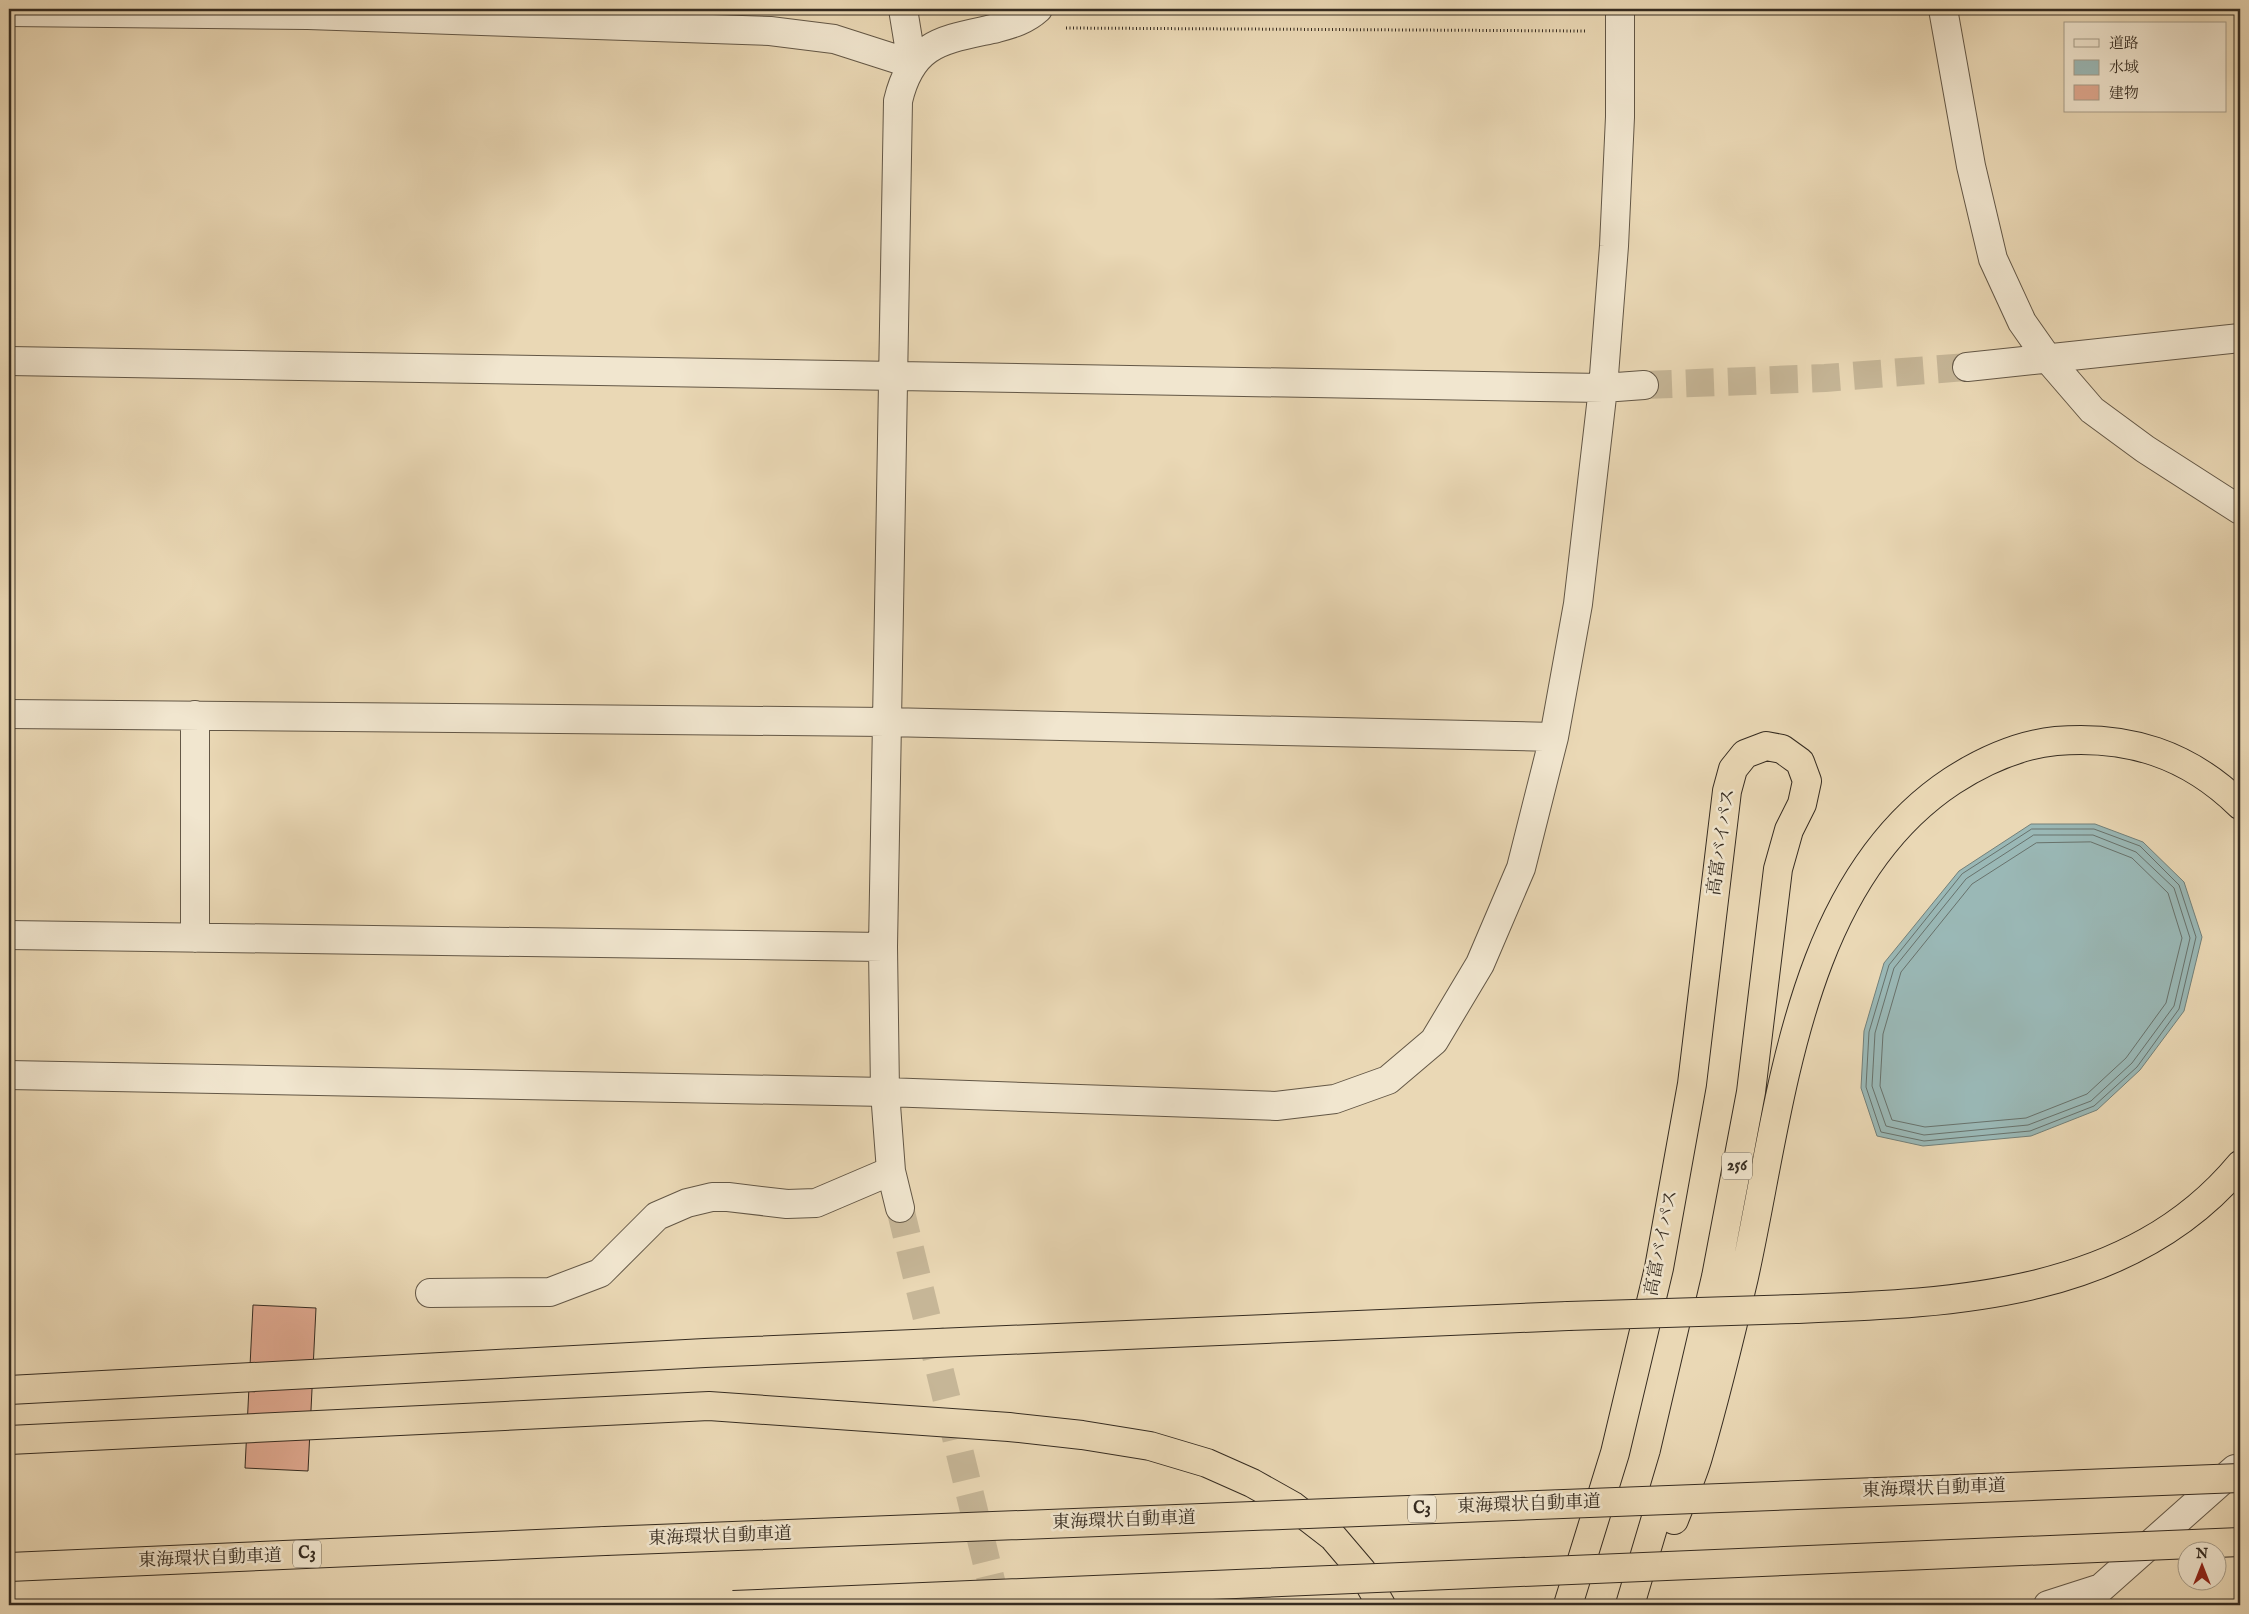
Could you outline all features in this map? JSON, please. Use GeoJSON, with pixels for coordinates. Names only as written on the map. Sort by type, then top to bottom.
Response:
{"type":"FeatureCollection","features":[{"type":"Feature","properties":{"kind":"highway"},"geometry":{"type":"LineString","coordinates":[[1640,1605],[1697,1459],[1744,1277],[1785,1074],[1803,1009],[1819,959],[1836,920],[1879,849],[1905,818],[1937,791],[1973,768],[2009,751],[2048,742],[2086,740],[2142,746],[2171,757],[2198,771],[2224,789],[2240,805]]}},
{"type":"Feature","properties":{"kind":"highway","name":"高富バイパス"},"geometry":{"type":"LineString","coordinates":[[1568,1605],[1615,1453],[1659,1268],[1692,1084],[1726,801],[1731,777],[1733,770],[1745,754],[1766,746],[1782,749],[1800,762],[1807,781],[1802,804],[1789,830],[1778,869],[1751,1092],[1716,1277],[1674,1457],[1630,1605]]}},
{"type":"Feature","properties":{"kind":"highway"},"geometry":{"type":"LineString","coordinates":[[9,1390],[705,1353],[1568,1316],[1928,1303],[2019,1289],[2060,1278],[2136,1250],[2171,1229],[2203,1203],[2240,1165]]}},
{"type":"Feature","properties":{"kind":"highway"},"geometry":{"type":"LineString","coordinates":[[9,1440],[708,1406],[1009,1427],[1082,1435],[1150,1446],[1208,1462],[1252,1483],[1293,1506],[1333,1537],[1362,1571],[1381,1605]]}},
{"type":"Feature","properties":{"kind":"highway","name":"東海環状自動車道"},"geometry":{"type":"LineString","coordinates":[[9,1567],[605,1541],[2240,1478]]}},
{"type":"Feature","properties":{"kind":"highway"},"geometry":{"type":"LineString","coordinates":[[733,1605],[2240,1542]]}},
{"type":"Feature","properties":{"kind":"street"},"geometry":{"type":"LineString","coordinates":[[903,9],[912,64]]}},
{"type":"Feature","properties":{"kind":"street"},"geometry":{"type":"LineString","coordinates":[[1942,9],[1971,166],[1993,259],[2022,322],[2048,359],[2092,410],[2145,449],[2240,510]]}},
{"type":"Feature","properties":{"kind":"street"},"geometry":{"type":"LineString","coordinates":[[9,12],[307,12],[770,31],[834,39],[912,64]]}},
{"type":"Feature","properties":{"kind":"street"},"geometry":{"type":"LineString","coordinates":[[900,1208],[891,1171],[885,1092],[883,948],[898,101],[903,80],[912,64],[928,49],[949,39],[1012,24],[1035,12]]}},
{"type":"Feature","properties":{"kind":"street"},"geometry":{"type":"LineString","coordinates":[[9,1075],[885,1092],[1276,1106],[1335,1099],[1388,1080],[1434,1041],[1480,964],[1522,868],[1554,737],[1578,604],[1603,388],[1614,246],[1620,117],[1620,20]]}},
{"type":"Feature","properties":{"kind":"street"},"geometry":{"type":"LineString","coordinates":[[1967,366],[2240,338]]}},
{"type":"Feature","properties":{"kind":"street"},"geometry":{"type":"LineString","coordinates":[[9,361],[1603,388],[1644,385]]}},
{"type":"Feature","properties":{"kind":"street"},"geometry":{"type":"LineString","coordinates":[[9,714],[886,722],[1554,737]]}},
{"type":"Feature","properties":{"kind":"street"},"geometry":{"type":"LineString","coordinates":[[195,715],[195,938]]}},
{"type":"Feature","properties":{"kind":"street"},"geometry":{"type":"LineString","coordinates":[[9,935],[883,948]]}},
{"type":"Feature","properties":{"kind":"street"},"geometry":{"type":"LineString","coordinates":[[430,1293],[550,1292],[600,1274],[657,1216],[687,1203],[712,1196],[728,1196],[787,1204],[816,1203],[891,1171]]}},
{"type":"Feature","properties":{"kind":"street"},"geometry":{"type":"LineString","coordinates":[[2048,1605],[2101,1588],[2240,1464]]}},
{"type":"Feature","properties":{"kind":"path"},"geometry":{"type":"LineString","coordinates":[[1035,12],[1046,25],[1066,28],[1620,20]]}},
{"type":"Feature","properties":{"kind":"water"},"geometry":{"type":"Polygon","coordinates":[[[2031,824],[2095,824],[2143,842],[2184,882],[2202,937],[2184,1011],[2140,1070],[2097,1110],[2031,1136],[1923,1146],[1877,1136],[1861,1088],[1864,1031],[1884,963],[1959,871],[2031,824]]]}},
{"type":"Feature","properties":{"kind":"building"},"geometry":{"type":"Polygon","coordinates":[[[253,1305],[316,1308],[308,1471],[245,1468],[253,1305]]]}},
{"type":"Feature","properties":{"kind":"tunnel"},"geometry":{"type":"LineString","coordinates":[[1644,385],[1825,378],[1967,367]]}},
{"type":"Feature","properties":{"kind":"tunnel"},"geometry":{"type":"LineString","coordinates":[[900,1208],[997,1605]]}}]}
